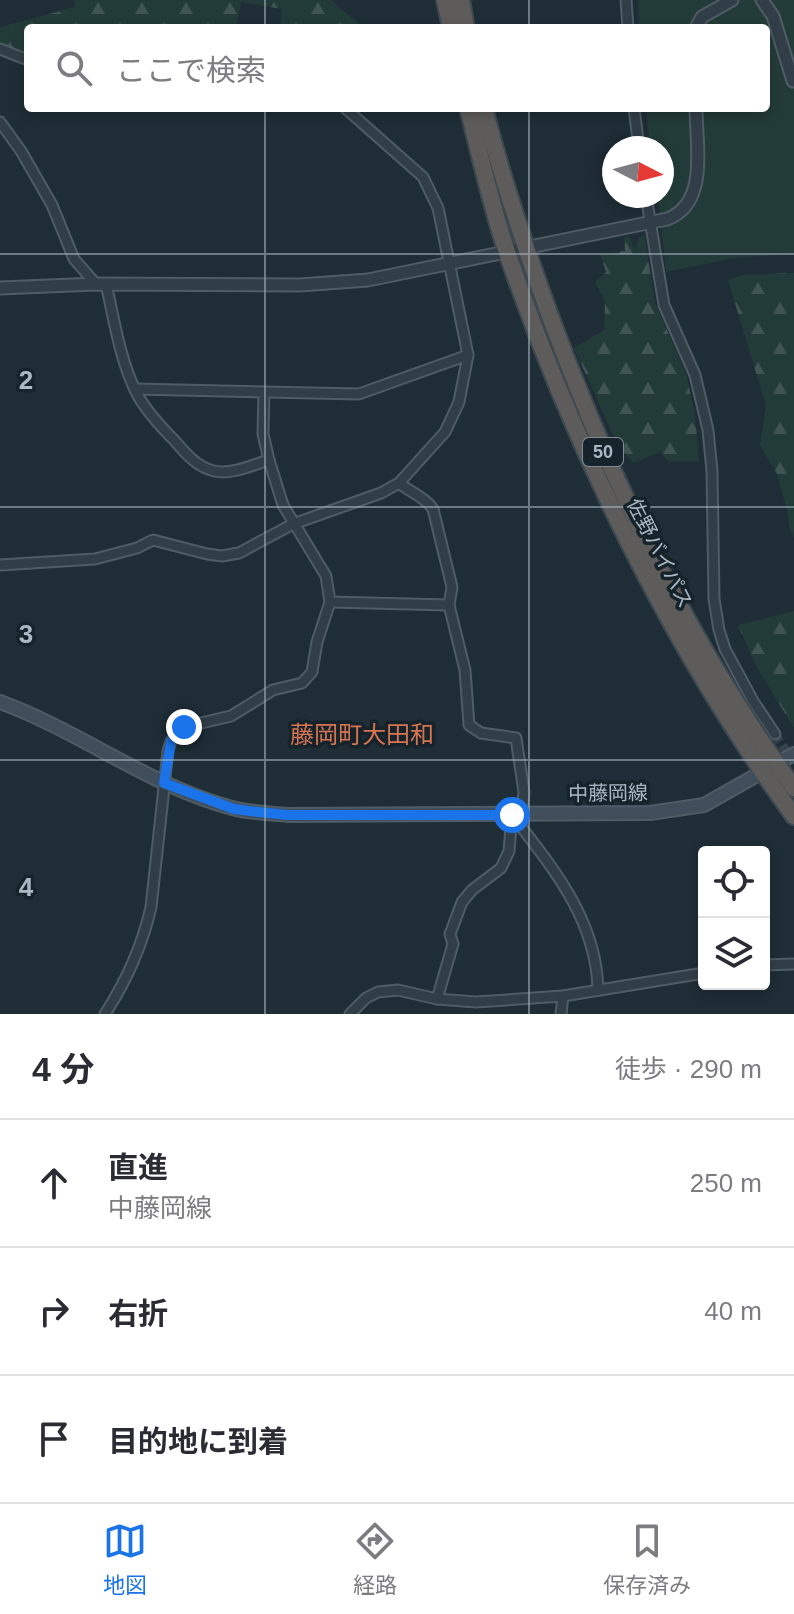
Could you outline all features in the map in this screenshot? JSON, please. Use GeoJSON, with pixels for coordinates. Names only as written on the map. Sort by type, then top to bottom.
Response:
{"type":"FeatureCollection","features":[{"type":"Feature","properties":{"kind":"highway"},"geometry":{"type":"LineString","coordinates":[[445,0],[450,24]]}},
{"type":"Feature","properties":{"kind":"highway"},"geometry":{"type":"LineString","coordinates":[[461,0],[465,24]]}},
{"type":"Feature","properties":{"kind":"highway","name":"佐野バイパス"},"geometry":{"type":"LineString","coordinates":[[469,112],[507,253],[560,390],[630,541],[694,664],[769,767],[794,788]]}},
{"type":"Feature","properties":{"kind":"highway","name":"佐野バイパス"},"geometry":{"type":"LineString","coordinates":[[485,112],[526,249],[581,398],[643,536],[794,816]]}},
{"type":"Feature","properties":{"kind":"main road","name":"中藤岡線"},"geometry":{"type":"LineString","coordinates":[[0,702],[49,722],[164,783],[234,809],[288,815],[650,813],[692,808],[720,798],[794,754]]}},
{"type":"Feature","properties":{"kind":"street"},"geometry":{"type":"LineString","coordinates":[[626,0],[628,24]]}},
{"type":"Feature","properties":{"kind":"street"},"geometry":{"type":"LineString","coordinates":[[698,24],[702,17],[732,0]]}},
{"type":"Feature","properties":{"kind":"street"},"geometry":{"type":"LineString","coordinates":[[762,0],[773,16],[793,81]]}},
{"type":"Feature","properties":{"kind":"street"},"geometry":{"type":"LineString","coordinates":[[0,49],[24,58]]}},
{"type":"Feature","properties":{"kind":"street"},"geometry":{"type":"LineString","coordinates":[[0,565],[95,559],[137,548],[153,540],[167,541],[198,553],[222,556],[239,553],[293,524],[381,493],[399,483],[445,432],[459,402],[468,355],[438,208],[423,177],[350,112]]}},
{"type":"Feature","properties":{"kind":"street"},"geometry":{"type":"LineString","coordinates":[[634,112],[638,136]]}},
{"type":"Feature","properties":{"kind":"street"},"geometry":{"type":"LineString","coordinates":[[0,288],[101,284],[336,284],[448,266],[650,223],[681,213],[692,199],[696,179],[696,112]]}},
{"type":"Feature","properties":{"kind":"street"},"geometry":{"type":"LineString","coordinates":[[0,122],[52,205],[74,259],[101,284],[135,389],[169,435],[190,457],[216,471],[230,472],[269,460]]}},
{"type":"Feature","properties":{"kind":"street"},"geometry":{"type":"LineString","coordinates":[[648,208],[664,305],[695,375],[708,430],[712,471],[714,599],[719,630],[725,649],[775,734]]}},
{"type":"Feature","properties":{"kind":"street"},"geometry":{"type":"LineString","coordinates":[[135,389],[359,394],[468,355]]}},
{"type":"Feature","properties":{"kind":"street"},"geometry":{"type":"LineString","coordinates":[[105,1014],[132,969],[146,929],[171,741],[184,727],[231,716],[273,690],[302,683],[312,672],[317,642],[330,602],[326,576],[283,505],[263,434],[264,392]]}},
{"type":"Feature","properties":{"kind":"street"},"geometry":{"type":"LineString","coordinates":[[399,483],[433,509],[452,587],[449,605],[465,670],[469,725],[481,733],[516,738],[524,792],[509,851],[501,868],[472,890],[462,902],[450,934],[453,944],[437,999]]}},
{"type":"Feature","properties":{"kind":"street"},"geometry":{"type":"LineString","coordinates":[[330,602],[449,605]]}},
{"type":"Feature","properties":{"kind":"street"},"geometry":{"type":"LineString","coordinates":[[517,815],[573,898],[586,925],[594,952],[598,989]]}},
{"type":"Feature","properties":{"kind":"street"},"geometry":{"type":"LineString","coordinates":[[770,965],[794,964]]}},
{"type":"Feature","properties":{"kind":"street"},"geometry":{"type":"LineString","coordinates":[[350,1014],[366,998],[378,992],[398,990],[437,999],[476,1002],[563,996],[698,974]]}},
{"type":"Feature","properties":{"kind":"street"},"geometry":{"type":"LineString","coordinates":[[561,1014],[563,996]]}},
{"type":"Feature","properties":{"kind":"green space"},"geometry":{"type":"Polygon","coordinates":[[[74,0],[331,0],[359,24],[281,24],[281,9],[241,2],[237,24],[24,24],[24,59],[0,48],[0,27],[75,7],[74,0]]]}},
{"type":"Feature","properties":{"kind":"green space"},"geometry":{"type":"Polygon","coordinates":[[[638,0],[794,0],[794,254],[735,258],[666,272],[659,208],[674,208],[674,136],[649,136],[646,112],[770,112],[770,24],[639,24],[638,0]]]}},
{"type":"Feature","properties":{"kind":"green space"},"geometry":{"type":"Polygon","coordinates":[[[644,234],[655,302],[687,377],[695,415],[699,461],[669,462],[660,452],[633,463],[617,444],[574,348],[604,330],[605,301],[595,282],[606,272],[600,254],[625,251],[624,238],[628,236],[635,249],[644,234]]]}},
{"type":"Feature","properties":{"kind":"green space"},"geometry":{"type":"Polygon","coordinates":[[[794,273],[794,537],[777,474],[760,445],[766,406],[728,280],[742,275],[794,273]]]}},
{"type":"Feature","properties":{"kind":"green space"},"geometry":{"type":"Polygon","coordinates":[[[794,611],[794,728],[756,666],[738,625],[794,611]]]}},
{"type":"Feature","properties":{"kind":"tunnel"},"geometry":{"type":"LineString","coordinates":[[775,734],[794,763]]}},
{"type":"Feature","properties":{"kind":"district","name":"藤岡町大田和"},"geometry":{"type":"Point","coordinates":[362,735]}},
{"type":"Feature","properties":{"kind":"route"},"geometry":{"type":"LineString","coordinates":[[184,727],[171,741],[164,783],[234,809],[288,815],[512,815]]}}]}
